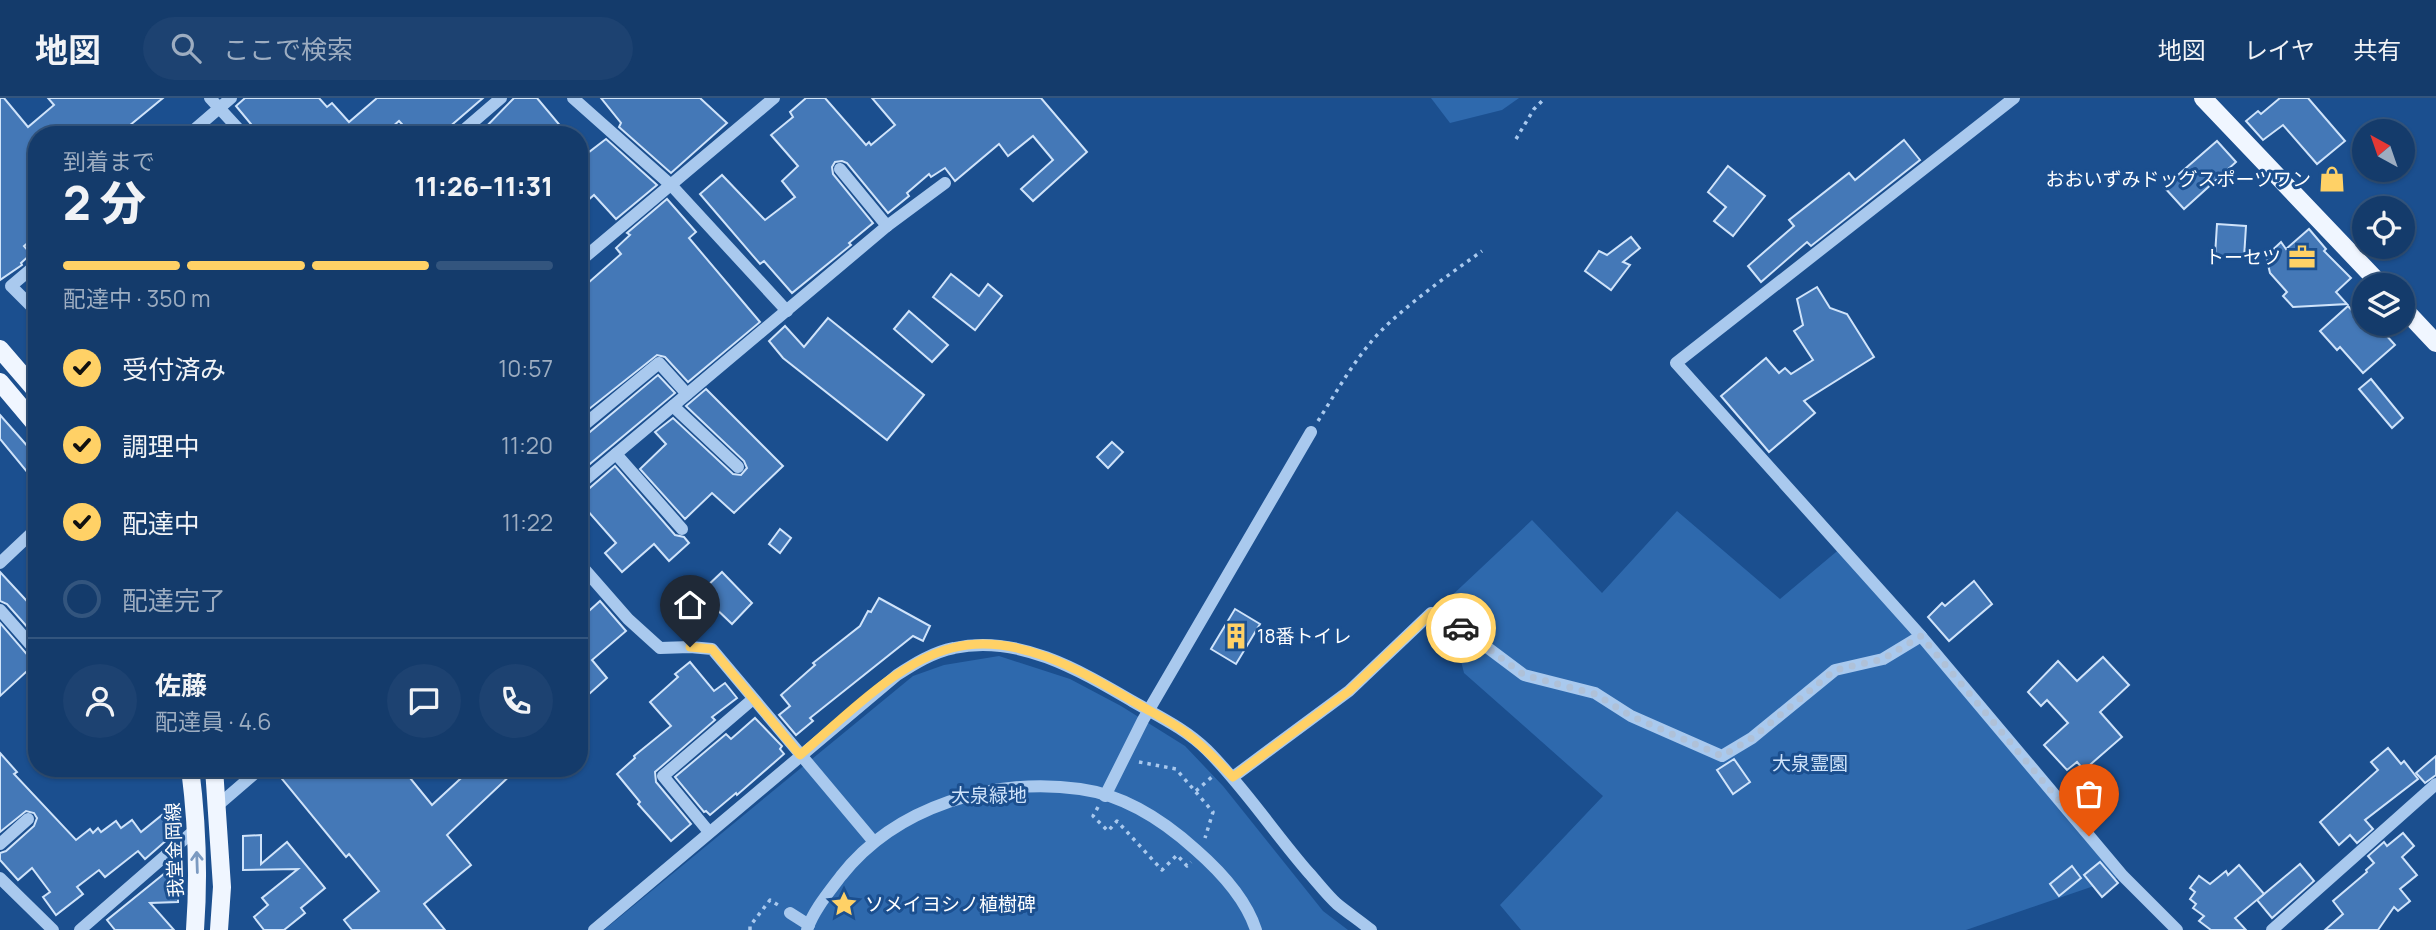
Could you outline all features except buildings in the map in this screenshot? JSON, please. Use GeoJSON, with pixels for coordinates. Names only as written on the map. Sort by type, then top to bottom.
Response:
{"type":"FeatureCollection","features":[{"type":"Feature","properties":{"kind":"main road"},"geometry":{"type":"LineString","coordinates":[[2203,98],[2370,273]]}},
{"type":"Feature","properties":{"kind":"main road"},"geometry":{"type":"LineString","coordinates":[[2415,321],[2436,343]]}},
{"type":"Feature","properties":{"kind":"main road"},"geometry":{"type":"LineString","coordinates":[[0,349],[28,382]]}},
{"type":"Feature","properties":{"kind":"main road"},"geometry":{"type":"LineString","coordinates":[[1,384],[28,416]]}},
{"type":"Feature","properties":{"kind":"main road","name":"我堂金岡線"},"geometry":{"type":"LineString","coordinates":[[191,777],[198,886],[195,930]]}},
{"type":"Feature","properties":{"kind":"main road"},"geometry":{"type":"LineString","coordinates":[[215,777],[222,887],[219,930]]}},
{"type":"Feature","properties":{"kind":"street"},"geometry":{"type":"LineString","coordinates":[[196,126],[215,103],[231,98]]}},
{"type":"Feature","properties":{"kind":"street"},"geometry":{"type":"LineString","coordinates":[[468,126],[501,98]]}},
{"type":"Feature","properties":{"kind":"street"},"geometry":{"type":"LineString","coordinates":[[573,98],[672,186],[787,311]]}},
{"type":"Feature","properties":{"kind":"street"},"geometry":{"type":"LineString","coordinates":[[588,255],[774,98]]}},
{"type":"Feature","properties":{"kind":"street"},"geometry":{"type":"LineString","coordinates":[[2014,98],[1676,363],[1921,636],[2123,876],[2177,930]]}},
{"type":"Feature","properties":{"kind":"street"},"geometry":{"type":"LineString","coordinates":[[215,103],[236,126]]}},
{"type":"Feature","properties":{"kind":"street"},"geometry":{"type":"LineString","coordinates":[[840,169],[887,226]]}},
{"type":"Feature","properties":{"kind":"street"},"geometry":{"type":"LineString","coordinates":[[588,477],[887,226],[944,183]]}},
{"type":"Feature","properties":{"kind":"street"},"geometry":{"type":"LineString","coordinates":[[28,272],[11,286],[28,303]]}},
{"type":"Feature","properties":{"kind":"street"},"geometry":{"type":"LineString","coordinates":[[588,422],[659,363],[687,394]]}},
{"type":"Feature","properties":{"kind":"street"},"geometry":{"type":"LineString","coordinates":[[673,406],[738,467]]}},
{"type":"Feature","properties":{"kind":"street"},"geometry":{"type":"LineString","coordinates":[[1105,796],[1149,711],[1311,432]]}},
{"type":"Feature","properties":{"kind":"street"},"geometry":{"type":"LineString","coordinates":[[616,454],[682,529]]}},
{"type":"Feature","properties":{"kind":"street"},"geometry":{"type":"LineString","coordinates":[[0,564],[28,537]]}},
{"type":"Feature","properties":{"kind":"street"},"geometry":{"type":"LineString","coordinates":[[588,572],[628,619],[660,648],[712,649],[874,842]]}},
{"type":"Feature","properties":{"kind":"street"},"geometry":{"type":"LineString","coordinates":[[0,610],[28,642]]}},
{"type":"Feature","properties":{"kind":"street"},"geometry":{"type":"LineString","coordinates":[[1233,777],[1349,691],[1431,613],[1444,615],[1524,675],[1595,694],[1631,716],[1722,756],[1752,738],[1835,670],[1883,659],[1921,636]]}},
{"type":"Feature","properties":{"kind":"street"},"geometry":{"type":"LineString","coordinates":[[594,930],[897,675],[919,661],[952,648],[978,644],[1005,646],[1051,658],[1182,730],[1205,748],[1233,777],[1296,859],[1336,903],[1371,930]]}},
{"type":"Feature","properties":{"kind":"street"},"geometry":{"type":"LineString","coordinates":[[709,832],[663,776],[753,699]]}},
{"type":"Feature","properties":{"kind":"street"},"geometry":{"type":"LineString","coordinates":[[217,806],[251,777]]}},
{"type":"Feature","properties":{"kind":"street"},"geometry":{"type":"LineString","coordinates":[[2272,930],[2436,784]]}},
{"type":"Feature","properties":{"kind":"street"},"geometry":{"type":"LineString","coordinates":[[790,913],[808,927],[851,863],[874,842],[932,806],[974,793],[1016,787],[1080,789],[1128,803],[1163,823],[1222,873],[1252,919],[1256,930]]}},
{"type":"Feature","properties":{"kind":"street"},"geometry":{"type":"LineString","coordinates":[[0,844],[28,818]]}},
{"type":"Feature","properties":{"kind":"street"},"geometry":{"type":"LineString","coordinates":[[80,930],[196,829]]}},
{"type":"Feature","properties":{"kind":"street"},"geometry":{"type":"LineString","coordinates":[[0,878],[53,930]]}},
{"type":"Feature","properties":{"kind":"path"},"geometry":{"type":"LineString","coordinates":[[1516,139],[1534,109],[1545,98]]}},
{"type":"Feature","properties":{"kind":"path"},"geometry":{"type":"LineString","coordinates":[[1311,432],[1350,369],[1386,325],[1482,251]]}},
{"type":"Feature","properties":{"kind":"path"},"geometry":{"type":"LineString","coordinates":[[1196,791],[1223,767]]}},
{"type":"Feature","properties":{"kind":"path"},"geometry":{"type":"LineString","coordinates":[[750,930],[750,926],[770,900],[790,913]]}},
{"type":"Feature","properties":{"kind":"green space"},"geometry":{"type":"Polygon","coordinates":[[[1431,98],[1519,98],[1502,110],[1450,123],[1431,98]]]}},
{"type":"Feature","properties":{"kind":"green space","name":"大泉霊園"},"geometry":{"type":"Polygon","coordinates":[[[1677,511],[1780,599],[1842,547],[2123,876],[1966,930],[1521,930],[1500,905],[1603,796],[1464,673],[1446,601],[1532,520],[1602,593],[1677,511]]]}},
{"type":"Feature","properties":{"kind":"green space","name":"大泉緑地"},"geometry":{"type":"Polygon","coordinates":[[[999,656],[1070,679],[1121,706],[1185,746],[1223,786],[1323,911],[1348,930],[604,930],[913,676],[944,665],[999,656]]]}},
{"type":"Feature","properties":{"kind":"way so far"},"geometry":{"type":"LineString","coordinates":[[1461,628],[1524,675],[1595,694],[1631,716],[1722,756],[1752,738],[1835,670],[1883,659],[1921,636],[2089,836]]}},
{"type":"Feature","properties":{"kind":"place","name":"おおいずみドッグスポーツワン"},"geometry":{"type":"Point","coordinates":[2332,179]}},
{"type":"Feature","properties":{"kind":"place","name":"トーセツ"},"geometry":{"type":"Point","coordinates":[2302,257]}},
{"type":"Feature","properties":{"kind":"place","name":"18番トイレ"},"geometry":{"type":"Point","coordinates":[1236,636]}},
{"type":"Feature","properties":{"kind":"place","name":"ソメイヨシノ植樹碑"},"geometry":{"type":"Point","coordinates":[844,904]}},
{"type":"Feature","properties":{"kind":"route"},"geometry":{"type":"LineString","coordinates":[[690,647],[712,649],[800,755],[897,675],[919,661],[952,648],[978,644],[1005,646],[1051,658],[1111,689],[1182,730],[1205,748],[1233,777],[1349,691],[1431,613],[1444,615],[1461,628]]}}]}
